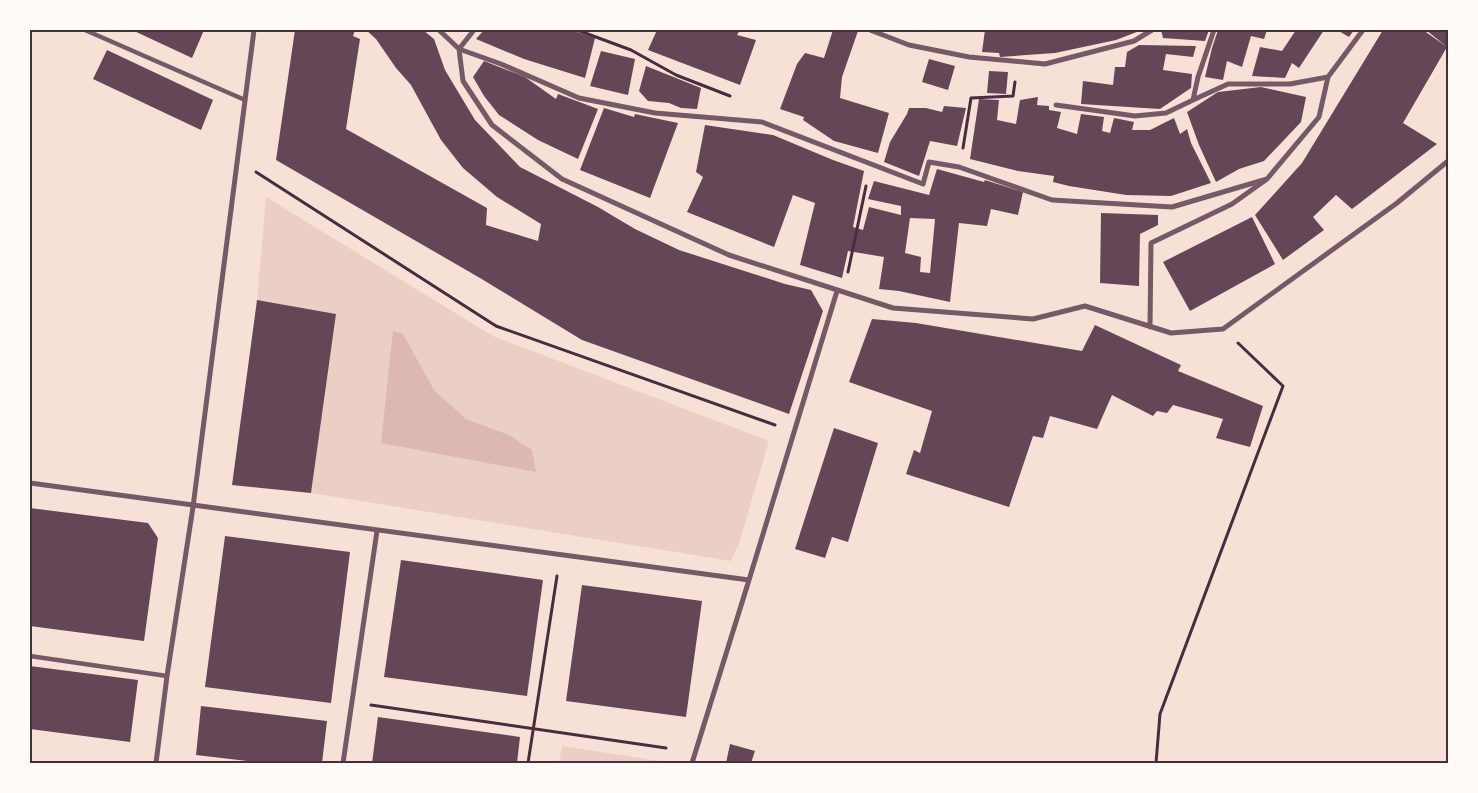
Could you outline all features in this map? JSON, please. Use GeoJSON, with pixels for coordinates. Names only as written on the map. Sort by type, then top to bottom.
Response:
{"type":"FeatureCollection","features":[{"type":"Feature","properties":{"kind":"street"},"geometry":{"type":"LineString","coordinates":[[85,30],[244,100]]}},
{"type":"Feature","properties":{"kind":"street"},"geometry":{"type":"LineString","coordinates":[[156,763],[167,676],[193,507],[254,30]]}},
{"type":"Feature","properties":{"kind":"street"},"geometry":{"type":"LineString","coordinates":[[439,30],[459,49],[501,64],[580,98],[655,113],[762,122],[923,184],[929,162],[959,168],[1052,200],[1172,207],[1267,179]]}},
{"type":"Feature","properties":{"kind":"street"},"geometry":{"type":"LineString","coordinates":[[474,30],[459,49],[463,81],[492,125],[562,179],[729,255],[893,308],[1032,319],[1085,306],[1171,333],[1223,329],[1397,203],[1448,161]]}},
{"type":"Feature","properties":{"kind":"street"},"geometry":{"type":"LineString","coordinates":[[870,30],[909,45],[969,58],[1045,64],[1134,41],[1152,30]]}},
{"type":"Feature","properties":{"kind":"street"},"geometry":{"type":"LineString","coordinates":[[1194,100],[1198,77],[1214,30]]}},
{"type":"Feature","properties":{"kind":"street"},"geometry":{"type":"LineString","coordinates":[[1150,327],[1151,243],[1232,204],[1267,179],[1319,117],[1328,77],[1363,30]]}},
{"type":"Feature","properties":{"kind":"street"},"geometry":{"type":"LineString","coordinates":[[1056,105],[1135,116],[1166,113],[1228,84],[1290,84],[1328,77]]}},
{"type":"Feature","properties":{"kind":"street"},"geometry":{"type":"LineString","coordinates":[[692,763],[837,291]]}},
{"type":"Feature","properties":{"kind":"street"},"geometry":{"type":"LineString","coordinates":[[30,484],[749,580]]}},
{"type":"Feature","properties":{"kind":"street"},"geometry":{"type":"LineString","coordinates":[[343,763],[377,531]]}},
{"type":"Feature","properties":{"kind":"street"},"geometry":{"type":"LineString","coordinates":[[30,656],[167,676]]}},
{"type":"Feature","properties":{"kind":"path"},"geometry":{"type":"LineString","coordinates":[[577,30],[631,50],[676,75],[732,97]]}},
{"type":"Feature","properties":{"kind":"path"},"geometry":{"type":"LineString","coordinates":[[959,168],[971,98],[1013,96],[1018,62]]}},
{"type":"Feature","properties":{"kind":"path"},"geometry":{"type":"LineString","coordinates":[[237,160],[496,326],[794,431]]}},
{"type":"Feature","properties":{"kind":"path"},"geometry":{"type":"LineString","coordinates":[[844,293],[867,183]]}},
{"type":"Feature","properties":{"kind":"path"},"geometry":{"type":"LineString","coordinates":[[1156,763],[1160,714],[1283,386],[1223,329]]}},
{"type":"Feature","properties":{"kind":"path"},"geometry":{"type":"LineString","coordinates":[[528,763],[560,556]]}},
{"type":"Feature","properties":{"kind":"path"},"geometry":{"type":"LineString","coordinates":[[351,702],[666,748]]}},
{"type":"Feature","properties":{"kind":"shaded area"},"geometry":{"type":"Polygon","coordinates":[[[266,197],[493,336],[769,441],[739,544],[731,561],[311,493],[336,314],[257,300],[266,197]]]}},
{"type":"Feature","properties":{"kind":"shaded area"},"geometry":{"type":"Polygon","coordinates":[[[393,331],[403,334],[434,390],[466,419],[509,435],[532,450],[536,472],[381,443],[393,331]]]}},
{"type":"Feature","properties":{"kind":"shaded area"},"geometry":{"type":"Polygon","coordinates":[[[562,746],[660,761],[658,763],[559,763],[562,746]]]}},
{"type":"Feature","properties":{"kind":"building"},"geometry":{"type":"Polygon","coordinates":[[[132,30],[204,30],[192,58],[132,30]]]}},
{"type":"Feature","properties":{"kind":"building"},"geometry":{"type":"Polygon","coordinates":[[[295,30],[355,30],[353,36],[360,39],[346,129],[487,208],[486,225],[538,241],[541,224],[497,197],[463,168],[441,140],[411,85],[396,68],[376,39],[366,30],[423,30],[434,39],[445,70],[475,120],[520,167],[598,207],[635,229],[679,250],[785,284],[811,290],[823,311],[789,414],[582,340],[480,278],[276,160],[295,30]]]}},
{"type":"Feature","properties":{"kind":"building"},"geometry":{"type":"Polygon","coordinates":[[[484,30],[571,30],[595,38],[585,78],[524,59],[476,39],[484,30]]]}},
{"type":"Feature","properties":{"kind":"building"},"geometry":{"type":"Polygon","coordinates":[[[657,30],[740,30],[737,35],[756,40],[740,85],[648,50],[657,30]]]}},
{"type":"Feature","properties":{"kind":"building"},"geometry":{"type":"Polygon","coordinates":[[[833,30],[858,31],[842,77],[840,98],[889,113],[878,153],[834,141],[803,120],[804,117],[780,109],[797,64],[805,53],[824,58],[833,30]]]}},
{"type":"Feature","properties":{"kind":"building"},"geometry":{"type":"Polygon","coordinates":[[[985,30],[1142,30],[1116,40],[1055,53],[1000,57],[999,53],[982,52],[985,30]]]}},
{"type":"Feature","properties":{"kind":"building"},"geometry":{"type":"Polygon","coordinates":[[[1161,30],[1209,30],[1205,41],[1163,38],[1161,30]]]}},
{"type":"Feature","properties":{"kind":"building"},"geometry":{"type":"Polygon","coordinates":[[[1218,30],[1267,30],[1264,39],[1251,36],[1242,67],[1227,61],[1223,80],[1205,77],[1218,30]]]}},
{"type":"Feature","properties":{"kind":"building"},"geometry":{"type":"Polygon","coordinates":[[[1296,30],[1324,30],[1299,68],[1292,63],[1285,78],[1252,76],[1260,47],[1282,51],[1296,30]]]}},
{"type":"Feature","properties":{"kind":"building"},"geometry":{"type":"Polygon","coordinates":[[[1337,30],[1354,30],[1349,37],[1337,30]]]}},
{"type":"Feature","properties":{"kind":"building"},"geometry":{"type":"Polygon","coordinates":[[[1383,30],[1423,30],[1447,47],[1403,123],[1437,144],[1352,209],[1336,195],[1313,217],[1324,230],[1283,260],[1255,215],[1302,163],[1383,30]]]}},
{"type":"Feature","properties":{"kind":"building"},"geometry":{"type":"Polygon","coordinates":[[[1426,30],[1448,30],[1447,47],[1426,30]]]}},
{"type":"Feature","properties":{"kind":"building"},"geometry":{"type":"Polygon","coordinates":[[[1139,45],[1196,46],[1193,57],[1166,54],[1163,70],[1192,74],[1191,88],[1160,109],[1081,104],[1083,81],[1113,85],[1115,67],[1125,67],[1127,52],[1139,45]]]}},
{"type":"Feature","properties":{"kind":"building"},"geometry":{"type":"Polygon","coordinates":[[[107,50],[213,100],[201,130],[93,79],[107,50]]]}},
{"type":"Feature","properties":{"kind":"building"},"geometry":{"type":"Polygon","coordinates":[[[601,51],[635,59],[628,95],[590,86],[601,51]]]}},
{"type":"Feature","properties":{"kind":"building"},"geometry":{"type":"Polygon","coordinates":[[[929,59],[955,66],[948,90],[922,82],[929,59]]]}},
{"type":"Feature","properties":{"kind":"building"},"geometry":{"type":"Polygon","coordinates":[[[484,61],[525,77],[556,99],[558,94],[598,109],[578,159],[538,140],[499,115],[484,96],[473,77],[484,61]]]}},
{"type":"Feature","properties":{"kind":"building"},"geometry":{"type":"Polygon","coordinates":[[[646,66],[701,88],[697,109],[681,108],[669,103],[648,101],[639,91],[646,66]]]}},
{"type":"Feature","properties":{"kind":"building"},"geometry":{"type":"Polygon","coordinates":[[[989,71],[1008,72],[1006,94],[987,93],[989,71]]]}},
{"type":"Feature","properties":{"kind":"building"},"geometry":{"type":"Polygon","coordinates":[[[1261,87],[1306,97],[1301,122],[1264,161],[1239,169],[1216,182],[1199,145],[1187,112],[1218,92],[1261,87]]]}},
{"type":"Feature","properties":{"kind":"building"},"geometry":{"type":"Polygon","coordinates":[[[1038,97],[1037,105],[1049,106],[1049,110],[1061,112],[1057,128],[1077,134],[1081,114],[1104,117],[1102,131],[1110,133],[1114,118],[1134,122],[1132,130],[1150,130],[1174,118],[1180,134],[1187,129],[1191,143],[1211,183],[1171,196],[1126,195],[1069,186],[1053,182],[1054,176],[1018,171],[970,159],[979,99],[999,100],[997,120],[1016,124],[1020,100],[1038,97]]]}},
{"type":"Feature","properties":{"kind":"building"},"geometry":{"type":"Polygon","coordinates":[[[944,106],[966,108],[957,146],[930,141],[919,176],[884,162],[890,142],[909,108],[926,108],[942,112],[944,106]]]}},
{"type":"Feature","properties":{"kind":"building"},"geometry":{"type":"Polygon","coordinates":[[[604,108],[634,117],[635,114],[678,123],[650,198],[580,170],[604,108]]]}},
{"type":"Feature","properties":{"kind":"building"},"geometry":{"type":"Polygon","coordinates":[[[705,125],[773,135],[864,171],[853,227],[863,230],[869,207],[901,215],[901,206],[868,199],[874,181],[929,195],[937,169],[984,182],[985,180],[1023,192],[1018,215],[991,209],[987,226],[959,223],[950,302],[899,291],[879,289],[884,257],[848,251],[842,278],[800,265],[815,203],[793,195],[774,247],[687,212],[703,177],[696,172],[705,125]],[[910,218],[905,253],[921,257],[920,272],[930,273],[935,219],[910,218]]]}},
{"type":"Feature","properties":{"kind":"building"},"geometry":{"type":"Polygon","coordinates":[[[1101,213],[1158,215],[1158,225],[1140,234],[1139,286],[1100,283],[1101,213]]]}},
{"type":"Feature","properties":{"kind":"building"},"geometry":{"type":"Polygon","coordinates":[[[1252,217],[1275,264],[1190,311],[1163,262],[1252,217]]]}},
{"type":"Feature","properties":{"kind":"building"},"geometry":{"type":"Polygon","coordinates":[[[257,300],[336,314],[311,493],[232,485],[257,300]]]}},
{"type":"Feature","properties":{"kind":"building"},"geometry":{"type":"Polygon","coordinates":[[[872,319],[916,323],[1082,351],[1095,325],[1181,365],[1178,371],[1263,406],[1250,447],[1216,438],[1223,419],[1173,405],[1167,413],[1157,411],[1153,416],[1112,395],[1097,429],[1050,416],[1043,438],[1033,436],[1009,507],[906,474],[914,450],[920,453],[932,411],[849,382],[872,319]]]}},
{"type":"Feature","properties":{"kind":"building"},"geometry":{"type":"Polygon","coordinates":[[[834,428],[878,443],[848,542],[832,537],[825,558],[795,549],[834,428]]]}},
{"type":"Feature","properties":{"kind":"building"},"geometry":{"type":"Polygon","coordinates":[[[30,508],[148,523],[158,538],[144,641],[30,626],[30,508]]]}},
{"type":"Feature","properties":{"kind":"building"},"geometry":{"type":"Polygon","coordinates":[[[225,536],[350,552],[331,703],[205,687],[225,536]]]}},
{"type":"Feature","properties":{"kind":"building"},"geometry":{"type":"Polygon","coordinates":[[[401,560],[543,580],[527,696],[384,677],[401,560]]]}},
{"type":"Feature","properties":{"kind":"building"},"geometry":{"type":"Polygon","coordinates":[[[582,585],[702,601],[686,717],[566,701],[582,585]]]}},
{"type":"Feature","properties":{"kind":"building"},"geometry":{"type":"Polygon","coordinates":[[[30,666],[138,680],[130,742],[30,729],[30,666]]]}},
{"type":"Feature","properties":{"kind":"building"},"geometry":{"type":"Polygon","coordinates":[[[201,706],[327,721],[322,763],[265,763],[196,755],[201,706]]]}},
{"type":"Feature","properties":{"kind":"building"},"geometry":{"type":"Polygon","coordinates":[[[378,717],[520,737],[517,763],[372,763],[378,717]]]}},
{"type":"Feature","properties":{"kind":"building"},"geometry":{"type":"Polygon","coordinates":[[[730,744],[755,751],[751,763],[726,763],[730,744]]]}}]}
